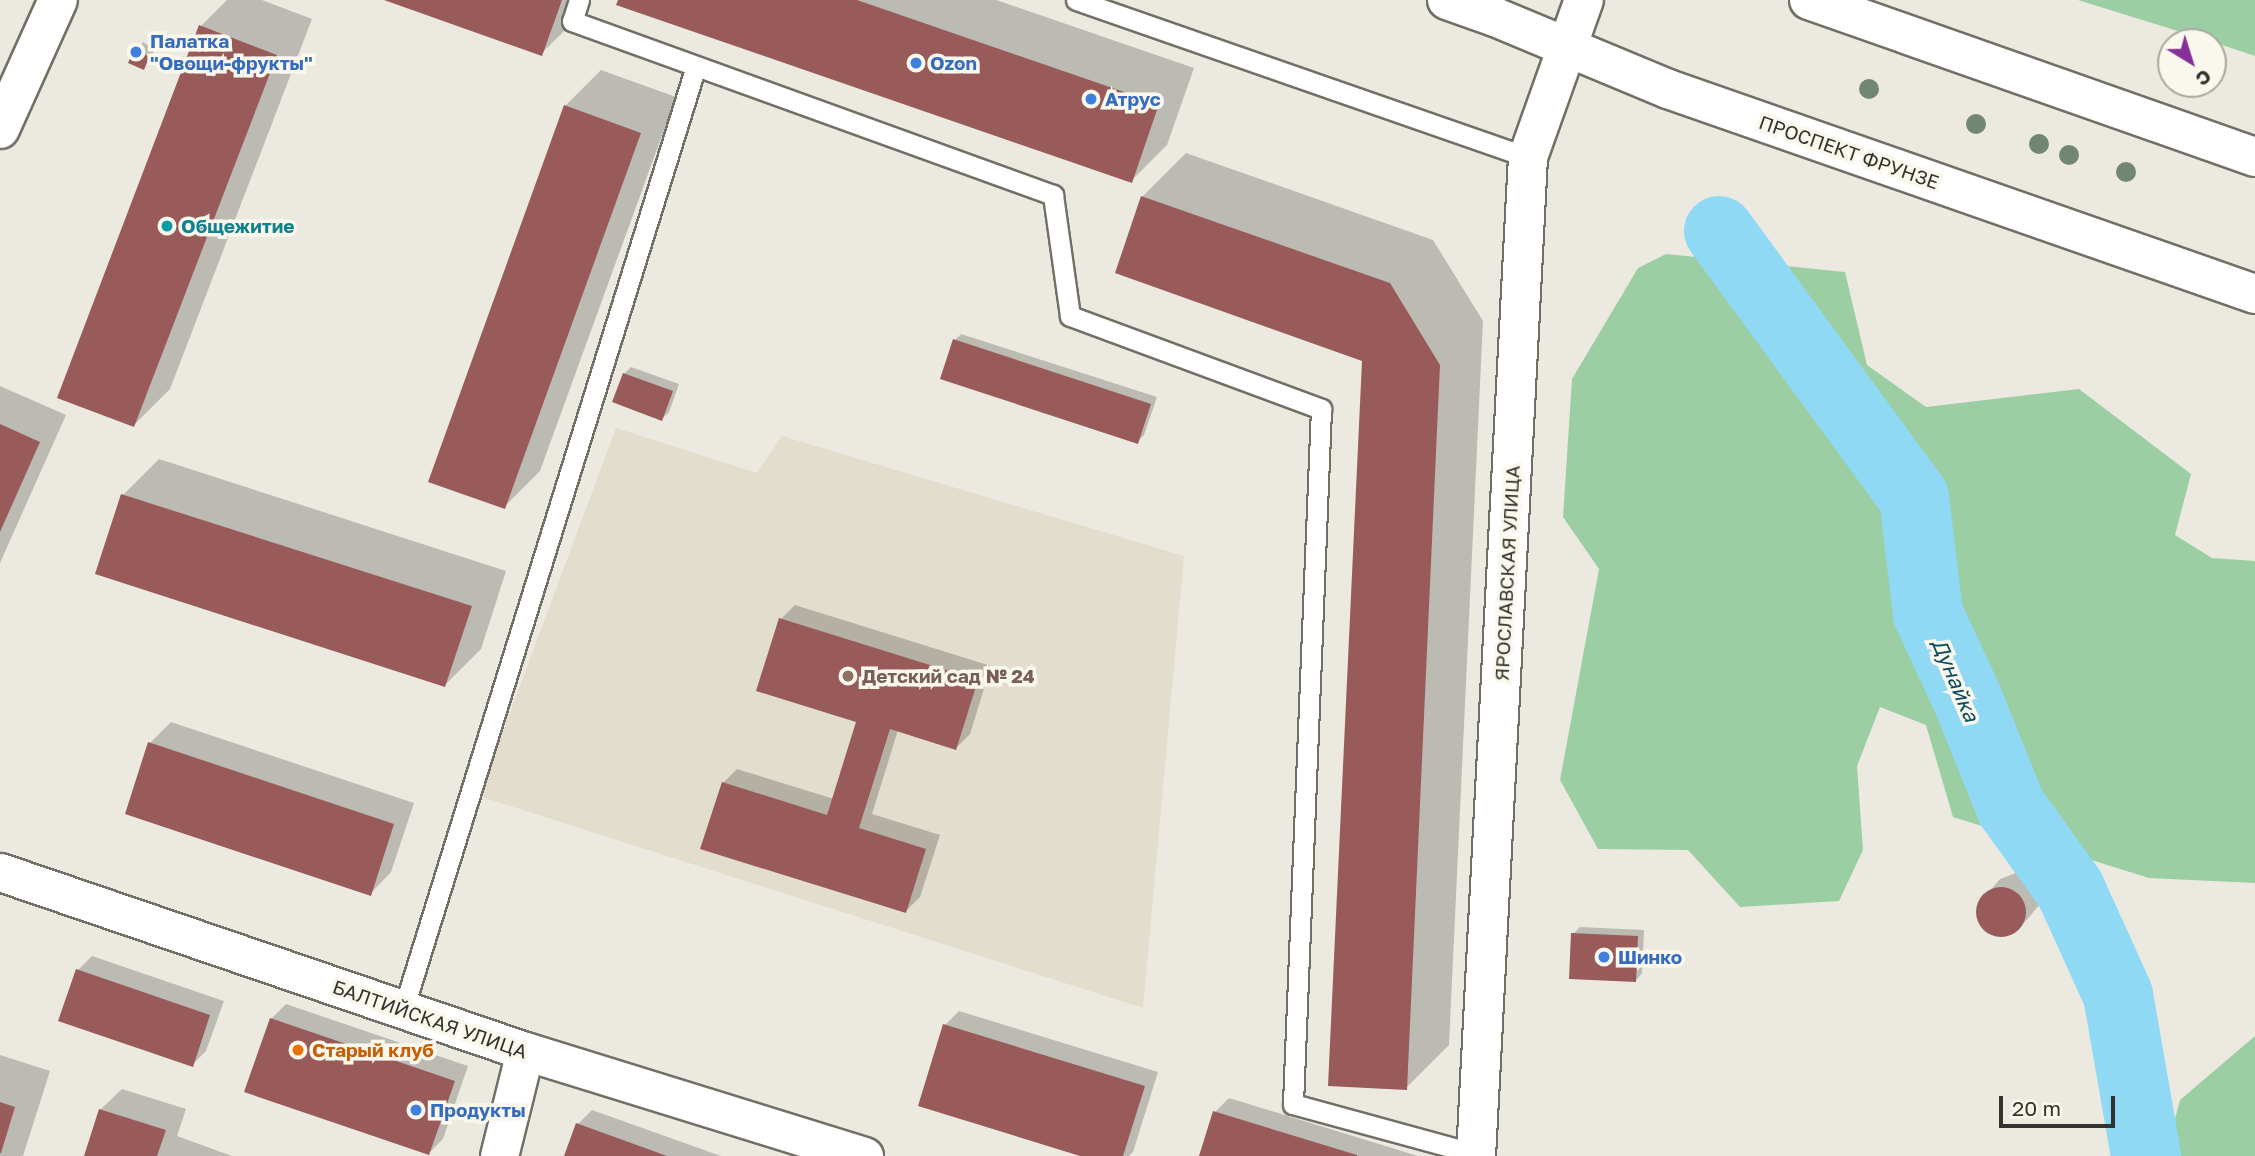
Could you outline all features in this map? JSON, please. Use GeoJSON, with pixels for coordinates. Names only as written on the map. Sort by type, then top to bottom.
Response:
{"type":"FeatureCollection","features":[{"type":"Feature","properties":{"kind":"main road"},"geometry":{"type":"LineString","coordinates":[[0,129],[58,0]]}},
{"type":"Feature","properties":{"kind":"main road","name":"ПРОСПЕКТ ФРУНЗЕ"},"geometry":{"type":"LineString","coordinates":[[1447,0],[1668,89],[2255,294]]}},
{"type":"Feature","properties":{"kind":"main road","name":"ЯРОСЛАВСКАЯ УЛИЦА"},"geometry":{"type":"LineString","coordinates":[[1476,1155],[1528,157],[1565,46],[1584,0]]}},
{"type":"Feature","properties":{"kind":"main road"},"geometry":{"type":"LineString","coordinates":[[1809,0],[2255,157]]}},
{"type":"Feature","properties":{"kind":"street","name":"БАЛТИЙСКАЯ УЛИЦА"},"geometry":{"type":"LineString","coordinates":[[0,872],[525,1051],[864,1156]]}},
{"type":"Feature","properties":{"kind":"street"},"geometry":{"type":"LineString","coordinates":[[499,1156],[525,1051]]}},
{"type":"Feature","properties":{"kind":"lane"},"geometry":{"type":"LineString","coordinates":[[579,0],[572,21],[1053,195],[1070,316],[1321,409],[1293,1104],[1476,1155]]}},
{"type":"Feature","properties":{"kind":"lane"},"geometry":{"type":"LineString","coordinates":[[1076,0],[1528,157]]}},
{"type":"Feature","properties":{"kind":"lane"},"geometry":{"type":"LineString","coordinates":[[403,1010],[696,66]]}},
{"type":"Feature","properties":{"kind":"shaded area","name":"Детский сад № 24"},"geometry":{"type":"Polygon","coordinates":[[[616,428],[757,473],[782,436],[1184,556],[1143,1008],[479,796],[616,428]]]}},
{"type":"Feature","properties":{"kind":"green space"},"geometry":{"type":"Polygon","coordinates":[[[2078,0],[2255,0],[2255,56],[2227,47],[2227,28],[2168,28],[2078,0]]]}},
{"type":"Feature","properties":{"kind":"green space"},"geometry":{"type":"Polygon","coordinates":[[[1666,254],[1845,272],[1867,365],[1926,407],[2079,389],[2191,474],[2175,535],[2212,558],[2255,561],[2255,883],[2149,878],[1953,817],[1926,725],[1880,707],[1857,766],[1863,850],[1839,901],[1740,907],[1688,850],[1598,849],[1560,780],[1599,569],[1563,517],[1572,379],[1638,268],[1666,254]]]}},
{"type":"Feature","properties":{"kind":"green space"},"geometry":{"type":"Polygon","coordinates":[[[2255,1036],[2255,1156],[2165,1156],[2180,1100],[2255,1036]]]}},
{"type":"Feature","properties":{"kind":"building"},"geometry":{"type":"Polygon","coordinates":[[[384,0],[562,0],[542,56],[384,0]]]}},
{"type":"Feature","properties":{"kind":"building"},"geometry":{"type":"Polygon","coordinates":[[[618,0],[857,0],[1159,104],[1132,183],[616,5],[618,0]]]}},
{"type":"Feature","properties":{"kind":"building","name":"Общежитие"},"geometry":{"type":"Polygon","coordinates":[[[199,25],[277,55],[134,427],[57,398],[199,25]]]}},
{"type":"Feature","properties":{"kind":"building"},"geometry":{"type":"Polygon","coordinates":[[[135,48],[149,57],[144,70],[128,63],[135,48]]]}},
{"type":"Feature","properties":{"kind":"building"},"geometry":{"type":"Polygon","coordinates":[[[564,105],[641,133],[505,509],[428,482],[564,105]]]}},
{"type":"Feature","properties":{"kind":"building"},"geometry":{"type":"Polygon","coordinates":[[[1141,196],[1390,283],[1440,365],[1407,1090],[1328,1086],[1362,361],[1115,273],[1141,196]]]}},
{"type":"Feature","properties":{"kind":"building"},"geometry":{"type":"Polygon","coordinates":[[[953,339],[1151,404],[1138,444],[940,379],[953,339]]]}},
{"type":"Feature","properties":{"kind":"building"},"geometry":{"type":"Polygon","coordinates":[[[623,373],[673,391],[662,421],[612,402],[623,373]]]}},
{"type":"Feature","properties":{"kind":"building"},"geometry":{"type":"Polygon","coordinates":[[[0,424],[40,442],[0,532],[0,424]]]}},
{"type":"Feature","properties":{"kind":"building"},"geometry":{"type":"Polygon","coordinates":[[[121,494],[472,606],[445,687],[95,574],[121,494]]]}},
{"type":"Feature","properties":{"kind":"building"},"geometry":{"type":"Polygon","coordinates":[[[779,618],[978,680],[956,750],[890,729],[859,828],[926,849],[906,913],[700,849],[722,782],[827,815],[856,722],[756,691],[779,618]]]}},
{"type":"Feature","properties":{"kind":"building"},"geometry":{"type":"Polygon","coordinates":[[[148,742],[394,824],[371,896],[125,814],[148,742]]]}},
{"type":"Feature","properties":{"kind":"building"},"geometry":{"type":"Polygon","coordinates":[[[2001,887],[2019,894],[2026,912],[2019,930],[2001,937],[1983,930],[1976,912],[1983,894],[2001,887]]]}},
{"type":"Feature","properties":{"kind":"building","name":"Шинко"},"geometry":{"type":"Polygon","coordinates":[[[1571,933],[1638,936],[1636,982],[1569,979],[1571,933]]]}},
{"type":"Feature","properties":{"kind":"building"},"geometry":{"type":"Polygon","coordinates":[[[76,969],[210,1015],[193,1067],[58,1021],[76,969]]]}},
{"type":"Feature","properties":{"kind":"building"},"geometry":{"type":"Polygon","coordinates":[[[270,1018],[455,1081],[429,1155],[244,1092],[270,1018]]]}},
{"type":"Feature","properties":{"kind":"building"},"geometry":{"type":"Polygon","coordinates":[[[943,1024],[1145,1086],[1123,1156],[1080,1156],[918,1106],[943,1024]]]}},
{"type":"Feature","properties":{"kind":"building"},"geometry":{"type":"Polygon","coordinates":[[[0,1102],[15,1107],[1,1153],[0,1153],[0,1102]]]}},
{"type":"Feature","properties":{"kind":"building"},"geometry":{"type":"Polygon","coordinates":[[[99,1109],[166,1130],[157,1156],[84,1156],[99,1109]]]}},
{"type":"Feature","properties":{"kind":"building"},"geometry":{"type":"Polygon","coordinates":[[[1213,1111],[1357,1155],[1357,1156],[1199,1156],[1213,1111]]]}},
{"type":"Feature","properties":{"kind":"building"},"geometry":{"type":"Polygon","coordinates":[[[576,1123],[667,1156],[564,1156],[576,1123]]]}},
{"type":"Feature","properties":{"kind":"waterway","name":"Дунайка"},"geometry":{"type":"LineString","coordinates":[[1719,231],[1914,497],[1928,614],[1967,698],[2011,807],[2070,889],[2118,995],[2146,1156]]}},
{"type":"Feature","properties":{"kind":"place","name":"Палатка \"Овощи-фрукты\""},"geometry":{"type":"Point","coordinates":[136,52]}},
{"type":"Feature","properties":{"kind":"place","name":"Ozon"},"geometry":{"type":"Point","coordinates":[916,63]}},
{"type":"Feature","properties":{"kind":"place","name":"Атрус"},"geometry":{"type":"Point","coordinates":[1091,99]}},
{"type":"Feature","properties":{"kind":"place","name":"Общежитие"},"geometry":{"type":"Point","coordinates":[167,226]}},
{"type":"Feature","properties":{"kind":"place","name":"Детский сад № 24"},"geometry":{"type":"Point","coordinates":[848,676]}},
{"type":"Feature","properties":{"kind":"place","name":"Шинко"},"geometry":{"type":"Point","coordinates":[1604,957]}},
{"type":"Feature","properties":{"kind":"place","name":"Старый клуб"},"geometry":{"type":"Point","coordinates":[298,1050]}},
{"type":"Feature","properties":{"kind":"place","name":"Продукты"},"geometry":{"type":"Point","coordinates":[416,1110]}}]}
